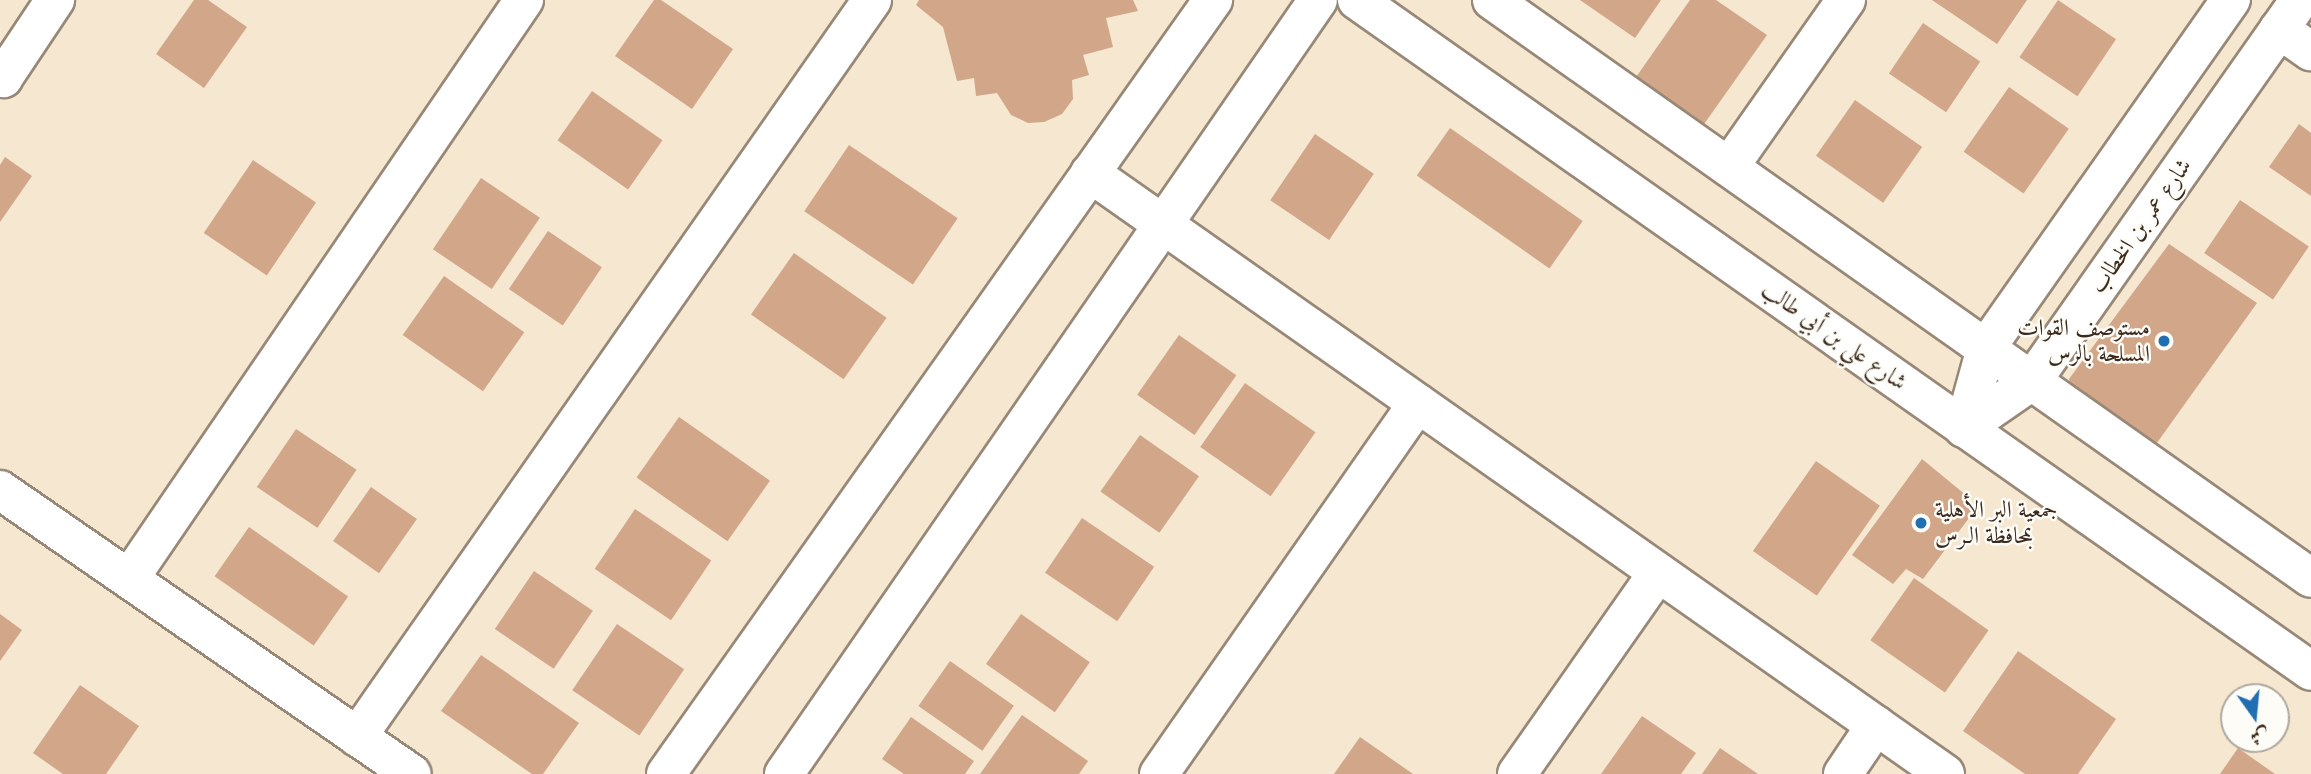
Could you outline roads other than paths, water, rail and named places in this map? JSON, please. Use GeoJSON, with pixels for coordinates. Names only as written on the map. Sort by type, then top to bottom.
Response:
{"type":"FeatureCollection","features":[{"type":"Feature","properties":{"kind":"street"},"geometry":{"type":"LineString","coordinates":[[0,76],[3,78],[55,0]]}},
{"type":"Feature","properties":{"kind":"street"},"geometry":{"type":"LineString","coordinates":[[129,579],[524,0]]}},
{"type":"Feature","properties":{"kind":"street"},"geometry":{"type":"LineString","coordinates":[[666,774],[1213,0]]}},
{"type":"Feature","properties":{"kind":"street"},"geometry":{"type":"LineString","coordinates":[[784,774],[1318,0]]}},
{"type":"Feature","properties":{"kind":"street","name":"شارع علي بن أبي طالب"},"geometry":{"type":"LineString","coordinates":[[1357,0],[2311,671]]}},
{"type":"Feature","properties":{"kind":"street"},"geometry":{"type":"LineString","coordinates":[[1492,0],[2311,578]]}},
{"type":"Feature","properties":{"kind":"street"},"geometry":{"type":"LineString","coordinates":[[1729,167],[1846,0]]}},
{"type":"Feature","properties":{"kind":"street"},"geometry":{"type":"LineString","coordinates":[[1964,428],[1986,348],[2231,0]]}},
{"type":"Feature","properties":{"kind":"street"},"geometry":{"type":"LineString","coordinates":[[356,737],[864,3]]}},
{"type":"Feature","properties":{"kind":"street"},"geometry":{"type":"LineString","coordinates":[[2289,14],[2311,51]]}},
{"type":"Feature","properties":{"kind":"street","name":"شارع عمر بن الخطاب"},"geometry":{"type":"LineString","coordinates":[[1964,428],[2032,381],[2289,14]]}},
{"type":"Feature","properties":{"kind":"street"},"geometry":{"type":"LineString","coordinates":[[1090,173],[1945,774]]}},
{"type":"Feature","properties":{"kind":"street"},"geometry":{"type":"LineString","coordinates":[[1159,774],[1418,403]]}},
{"type":"Feature","properties":{"kind":"street"},"geometry":{"type":"LineString","coordinates":[[0,490],[411,774]]}},
{"type":"Feature","properties":{"kind":"street"},"geometry":{"type":"LineString","coordinates":[[1517,774],[1658,573]]}},
{"type":"Feature","properties":{"kind":"street"},"geometry":{"type":"LineString","coordinates":[[1843,774],[1876,725]]}},
{"type":"Feature","properties":{"kind":"place","name":"مستوصف القوات المسلحة بالرس"},"geometry":{"type":"Point","coordinates":[2164,341]}},
{"type":"Feature","properties":{"kind":"place","name":"جمعية البر الأهلية بمحافظة الـرس"},"geometry":{"type":"Point","coordinates":[1921,523]}}]}
